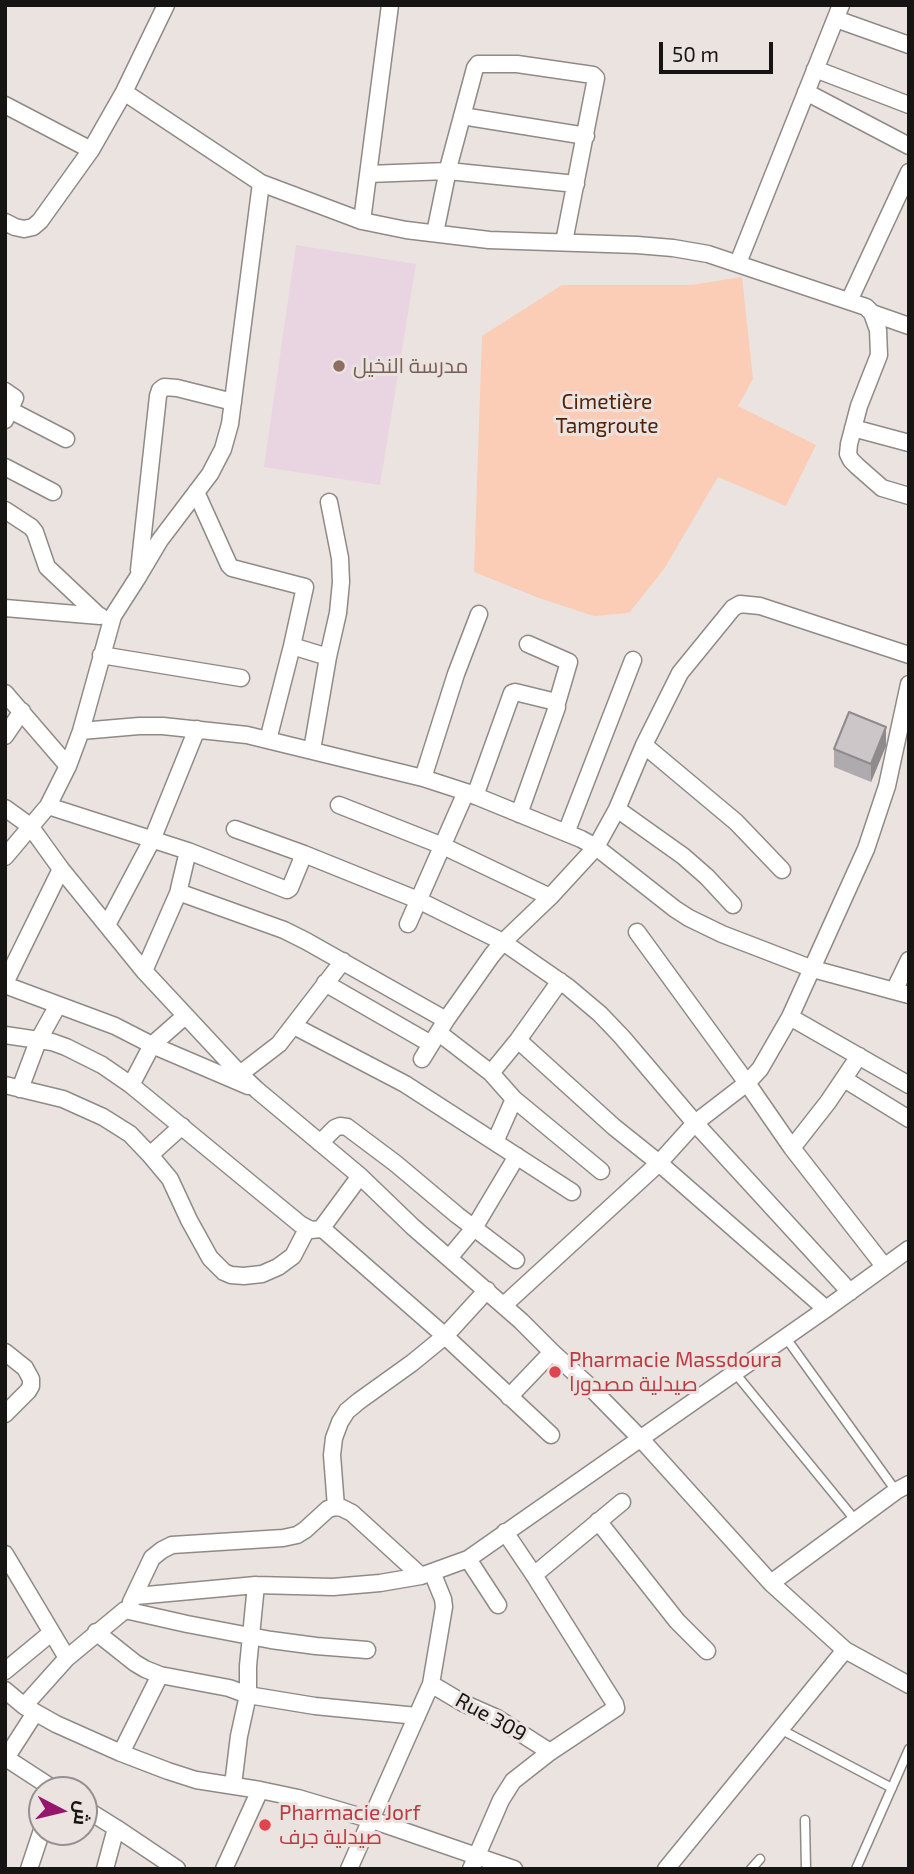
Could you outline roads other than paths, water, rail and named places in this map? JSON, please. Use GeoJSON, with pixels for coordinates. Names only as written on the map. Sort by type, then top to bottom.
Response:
{"type":"FeatureCollection","features":[{"type":"Feature","properties":{"kind":"street"},"geometry":{"type":"LineString","coordinates":[[5,222],[15,228],[24,229],[33,227],[40,221],[91,150],[124,92],[166,5]]}},
{"type":"Feature","properties":{"kind":"street"},"geometry":{"type":"LineString","coordinates":[[362,221],[390,5]]}},
{"type":"Feature","properties":{"kind":"street"},"geometry":{"type":"LineString","coordinates":[[738,263],[838,12],[909,45]]}},
{"type":"Feature","properties":{"kind":"street"},"geometry":{"type":"LineString","coordinates":[[435,233],[475,68],[478,64],[517,64],[593,75],[597,81],[564,242]]}},
{"type":"Feature","properties":{"kind":"street"},"geometry":{"type":"LineString","coordinates":[[815,69],[909,105]]}},
{"type":"Feature","properties":{"kind":"street"},"geometry":{"type":"LineString","coordinates":[[124,92],[261,183],[362,221],[406,230],[489,240],[673,248],[738,263],[866,307],[872,313],[878,330],[878,355],[859,406],[848,450],[851,460],[866,476],[882,488],[909,496]]}},
{"type":"Feature","properties":{"kind":"street"},"geometry":{"type":"LineString","coordinates":[[806,92],[909,146]]}},
{"type":"Feature","properties":{"kind":"street"},"geometry":{"type":"LineString","coordinates":[[5,105],[91,150]]}},
{"type":"Feature","properties":{"kind":"street"},"geometry":{"type":"LineString","coordinates":[[462,116],[586,136]]}},
{"type":"Feature","properties":{"kind":"street"},"geometry":{"type":"LineString","coordinates":[[368,174],[448,171],[576,184]]}},
{"type":"Feature","properties":{"kind":"street"},"geometry":{"type":"LineString","coordinates":[[849,301],[909,172]]}},
{"type":"Feature","properties":{"kind":"street"},"geometry":{"type":"LineString","coordinates":[[5,856],[48,806],[68,766],[81,731],[101,655],[106,616],[138,577],[160,540],[210,474],[223,449],[230,424],[261,183]]}},
{"type":"Feature","properties":{"kind":"street"},"geometry":{"type":"LineString","coordinates":[[872,313],[909,326]]}},
{"type":"Feature","properties":{"kind":"street"},"geometry":{"type":"LineString","coordinates":[[138,577],[160,390],[164,387],[177,388],[233,402]]}},
{"type":"Feature","properties":{"kind":"street"},"geometry":{"type":"LineString","coordinates":[[5,391],[15,398],[8,415],[66,439]]}},
{"type":"Feature","properties":{"kind":"street"},"geometry":{"type":"LineString","coordinates":[[853,428],[909,443]]}},
{"type":"Feature","properties":{"kind":"street"},"geometry":{"type":"LineString","coordinates":[[5,467],[52,492]]}},
{"type":"Feature","properties":{"kind":"street"},"geometry":{"type":"LineString","coordinates":[[196,492],[232,568],[305,587],[268,740]]}},
{"type":"Feature","properties":{"kind":"street"},"geometry":{"type":"LineString","coordinates":[[312,750],[338,613],[341,582],[340,558],[329,502]]}},
{"type":"Feature","properties":{"kind":"street"},"geometry":{"type":"LineString","coordinates":[[5,510],[35,532],[47,567],[106,616]]}},
{"type":"Feature","properties":{"kind":"street"},"geometry":{"type":"LineString","coordinates":[[422,1059],[492,955],[596,848],[680,673],[727,614],[740,604],[760,606],[909,655]]}},
{"type":"Feature","properties":{"kind":"street"},"geometry":{"type":"LineString","coordinates":[[5,608],[106,616]]}},
{"type":"Feature","properties":{"kind":"street"},"geometry":{"type":"LineString","coordinates":[[423,778],[456,674],[479,614]]}},
{"type":"Feature","properties":{"kind":"street"},"geometry":{"type":"LineString","coordinates":[[519,814],[569,662],[528,644]]}},
{"type":"Feature","properties":{"kind":"street"},"geometry":{"type":"LineString","coordinates":[[292,646],[328,657]]}},
{"type":"Feature","properties":{"kind":"street"},"geometry":{"type":"LineString","coordinates":[[101,655],[241,678]]}},
{"type":"Feature","properties":{"kind":"street"},"geometry":{"type":"LineString","coordinates":[[566,833],[633,660]]}},
{"type":"Feature","properties":{"kind":"street"},"geometry":{"type":"LineString","coordinates":[[503,1305],[659,1163],[695,1124],[747,1083],[765,1061],[813,969],[866,849],[904,734],[909,684]]}},
{"type":"Feature","properties":{"kind":"street"},"geometry":{"type":"LineString","coordinates":[[5,693],[68,766]]}},
{"type":"Feature","properties":{"kind":"street"},"geometry":{"type":"LineString","coordinates":[[408,924],[443,846],[471,794],[512,693],[557,703]]}},
{"type":"Feature","properties":{"kind":"street"},"geometry":{"type":"LineString","coordinates":[[5,736],[22,711]]}},
{"type":"Feature","properties":{"kind":"street"},"geometry":{"type":"LineString","coordinates":[[81,731],[139,726],[247,735],[423,778],[471,794],[566,833],[596,848],[689,918],[722,934],[813,969],[904,995],[909,960]]}},
{"type":"Feature","properties":{"kind":"street"},"geometry":{"type":"LineString","coordinates":[[107,925],[152,839],[197,729]]}},
{"type":"Feature","properties":{"kind":"street"},"geometry":{"type":"LineString","coordinates":[[645,745],[736,822],[782,870]]}},
{"type":"Feature","properties":{"kind":"street"},"geometry":{"type":"LineString","coordinates":[[338,805],[443,846],[550,897]]}},
{"type":"Feature","properties":{"kind":"street"},"geometry":{"type":"LineString","coordinates":[[48,806],[188,851],[287,890],[304,854]]}},
{"type":"Feature","properties":{"kind":"street"},"geometry":{"type":"LineString","coordinates":[[5,808],[30,826],[61,869],[144,971],[240,1074],[487,1290],[588,1385],[640,1438],[771,1583],[845,1650],[909,1685]]}},
{"type":"Feature","properties":{"kind":"street"},"geometry":{"type":"LineString","coordinates":[[617,809],[683,856],[733,905]]}},
{"type":"Feature","properties":{"kind":"street"},"geometry":{"type":"LineString","coordinates":[[235,829],[418,900],[503,942],[560,981],[581,997],[622,1037],[695,1124],[850,1292]]}},
{"type":"Feature","properties":{"kind":"street"},"geometry":{"type":"LineString","coordinates":[[144,971],[179,891],[188,851]]}},
{"type":"Feature","properties":{"kind":"street"},"geometry":{"type":"LineString","coordinates":[[61,869],[5,984],[133,1034],[152,1045],[257,1090]]}},
{"type":"Feature","properties":{"kind":"street"},"geometry":{"type":"LineString","coordinates":[[179,891],[284,930],[343,961],[491,1073],[514,1099],[601,1171]]}},
{"type":"Feature","properties":{"kind":"street"},"geometry":{"type":"LineString","coordinates":[[638,932],[792,1148],[884,1266]]}},
{"type":"Feature","properties":{"kind":"street"},"geometry":{"type":"LineString","coordinates":[[240,1074],[279,1044],[343,961]]}},
{"type":"Feature","properties":{"kind":"street"},"geometry":{"type":"LineString","coordinates":[[491,1073],[560,981]]}},
{"type":"Feature","properties":{"kind":"street"},"geometry":{"type":"LineString","coordinates":[[325,983],[439,1032]]}},
{"type":"Feature","properties":{"kind":"street"},"geometry":{"type":"LineString","coordinates":[[58,1004],[10,1087],[63,1099],[103,1117],[130,1134],[170,1179],[209,1258],[224,1272],[244,1276],[262,1274],[278,1267],[293,1256],[360,1177]]}},
{"type":"Feature","properties":{"kind":"street"},"geometry":{"type":"LineString","coordinates":[[131,1085],[152,1045],[185,1016]]}},
{"type":"Feature","properties":{"kind":"street"},"geometry":{"type":"LineString","coordinates":[[790,1017],[909,1086]]}},
{"type":"Feature","properties":{"kind":"street"},"geometry":{"type":"LineString","coordinates":[[294,1026],[405,1084],[572,1192]]}},
{"type":"Feature","properties":{"kind":"street"},"geometry":{"type":"LineString","coordinates":[[5,1035],[52,1042],[82,1054],[131,1085],[314,1229],[363,1263],[551,1435]]}},
{"type":"Feature","properties":{"kind":"street"},"geometry":{"type":"LineString","coordinates":[[518,1040],[614,1127],[826,1309]]}},
{"type":"Feature","properties":{"kind":"street"},"geometry":{"type":"LineString","coordinates":[[792,1148],[859,1056]]}},
{"type":"Feature","properties":{"kind":"street"},"geometry":{"type":"LineString","coordinates":[[844,1079],[909,1119]]}},
{"type":"Feature","properties":{"kind":"street"},"geometry":{"type":"LineString","coordinates":[[495,1142],[514,1099]]}},
{"type":"Feature","properties":{"kind":"street"},"geometry":{"type":"LineString","coordinates":[[150,1155],[182,1126]]}},
{"type":"Feature","properties":{"kind":"street"},"geometry":{"type":"LineString","coordinates":[[320,1143],[335,1128],[347,1127],[516,1260]]}},
{"type":"Feature","properties":{"kind":"street"},"geometry":{"type":"LineString","coordinates":[[449,1258],[474,1227],[517,1156]]}},
{"type":"Feature","properties":{"kind":"street"},"geometry":{"type":"LineString","coordinates":[[136,1596],[256,1585],[333,1587],[380,1583],[426,1574],[468,1559],[909,1249]]}},
{"type":"Feature","properties":{"kind":"street"},"geometry":{"type":"LineString","coordinates":[[336,1507],[332,1455],[334,1438],[347,1411],[445,1336],[487,1290]]}},
{"type":"Feature","properties":{"kind":"street"},"geometry":{"type":"LineString","coordinates":[[5,1352],[25,1368],[31,1379],[28,1391],[5,1414]]}},
{"type":"Feature","properties":{"kind":"street"},"geometry":{"type":"LineString","coordinates":[[509,1397],[552,1352]]}},
{"type":"Feature","properties":{"kind":"street"},"geometry":{"type":"LineString","coordinates":[[771,1583],[902,1487]]}},
{"type":"Feature","properties":{"kind":"street"},"geometry":{"type":"LineString","coordinates":[[534,1575],[622,1502]]}},
{"type":"Feature","properties":{"kind":"street"},"geometry":{"type":"LineString","coordinates":[[33,1776],[5,1758],[29,1710],[67,1658],[125,1610],[136,1596],[152,1558],[172,1545],[283,1538],[305,1530],[328,1509],[342,1508],[352,1513],[426,1574],[443,1599],[444,1607],[431,1684],[349,1869]]}},
{"type":"Feature","properties":{"kind":"street"},"geometry":{"type":"LineString","coordinates":[[598,1521],[677,1621],[707,1651]]}},
{"type":"Feature","properties":{"kind":"street"},"geometry":{"type":"LineString","coordinates":[[474,1863],[513,1781],[550,1752],[616,1708],[505,1532]]}},
{"type":"Feature","properties":{"kind":"street"},"geometry":{"type":"LineString","coordinates":[[7,1559],[67,1658]]}},
{"type":"Feature","properties":{"kind":"street"},"geometry":{"type":"LineString","coordinates":[[468,1559],[498,1605]]}},
{"type":"Feature","properties":{"kind":"street"},"geometry":{"type":"LineString","coordinates":[[233,1785],[239,1736],[248,1695],[248,1666],[256,1585]]}},
{"type":"Feature","properties":{"kind":"street"},"geometry":{"type":"LineString","coordinates":[[125,1610],[252,1636],[316,1646],[368,1650]]}},
{"type":"Feature","properties":{"kind":"street"},"geometry":{"type":"LineString","coordinates":[[96,1632],[145,1670],[160,1675],[229,1688],[248,1695],[315,1706],[417,1716]]}},
{"type":"Feature","properties":{"kind":"street"},"geometry":{"type":"LineString","coordinates":[[5,1671],[51,1633]]}},
{"type":"Feature","properties":{"kind":"street"},"geometry":{"type":"LineString","coordinates":[[666,1869],[845,1650]]}},
{"type":"Feature","properties":{"kind":"street"},"geometry":{"type":"LineString","coordinates":[[121,1753],[160,1675]]}},
{"type":"Feature","properties":{"kind":"street","name":"Rue 309"},"geometry":{"type":"LineString","coordinates":[[431,1684],[463,1703],[497,1718],[550,1752]]}},
{"type":"Feature","properties":{"kind":"street"},"geometry":{"type":"LineString","coordinates":[[5,1690],[29,1710],[121,1753],[196,1780],[298,1798],[372,1820],[474,1863],[514,1869]]}},
{"type":"Feature","properties":{"kind":"street"},"geometry":{"type":"LineString","coordinates":[[223,1869],[260,1790]]}},
{"type":"Feature","properties":{"kind":"street"},"geometry":{"type":"LineString","coordinates":[[98,1817],[177,1869]]}},
{"type":"Feature","properties":{"kind":"street"},"geometry":{"type":"LineString","coordinates":[[105,1869],[116,1828]]}},
{"type":"Feature","properties":{"kind":"street"},"geometry":{"type":"LineString","coordinates":[[29,1869],[37,1846]]}},
{"type":"Feature","properties":{"kind":"lane"},"geometry":{"type":"LineString","coordinates":[[786,1338],[902,1487]]}},
{"type":"Feature","properties":{"kind":"lane"},"geometry":{"type":"LineString","coordinates":[[735,1373],[856,1521]]}},
{"type":"Feature","properties":{"kind":"lane"},"geometry":{"type":"LineString","coordinates":[[780,1729],[891,1788]]}},
{"type":"Feature","properties":{"kind":"lane"},"geometry":{"type":"LineString","coordinates":[[856,1869],[909,1749]]}},
{"type":"Feature","properties":{"kind":"lane"},"geometry":{"type":"LineString","coordinates":[[805,1820],[806,1869]]}},
{"type":"Feature","properties":{"kind":"lane"},"geometry":{"type":"LineString","coordinates":[[751,1869],[760,1859]]}},
{"type":"Feature","properties":{"kind":"place","name":"مدرسة النخيل"},"geometry":{"type":"Point","coordinates":[339,366]}},
{"type":"Feature","properties":{"kind":"place","name":"Pharmacie Massdoura صيدلية مصدورا"},"geometry":{"type":"Point","coordinates":[555,1372]}},
{"type":"Feature","properties":{"kind":"place","name":"Pharmacie Jorf صيدلية جرف"},"geometry":{"type":"Point","coordinates":[265,1825]}},
{"type":"Feature","properties":{"kind":"park label","name":"Cimetière Tamgroute"},"geometry":{"type":"Point","coordinates":[607,414]}}]}
